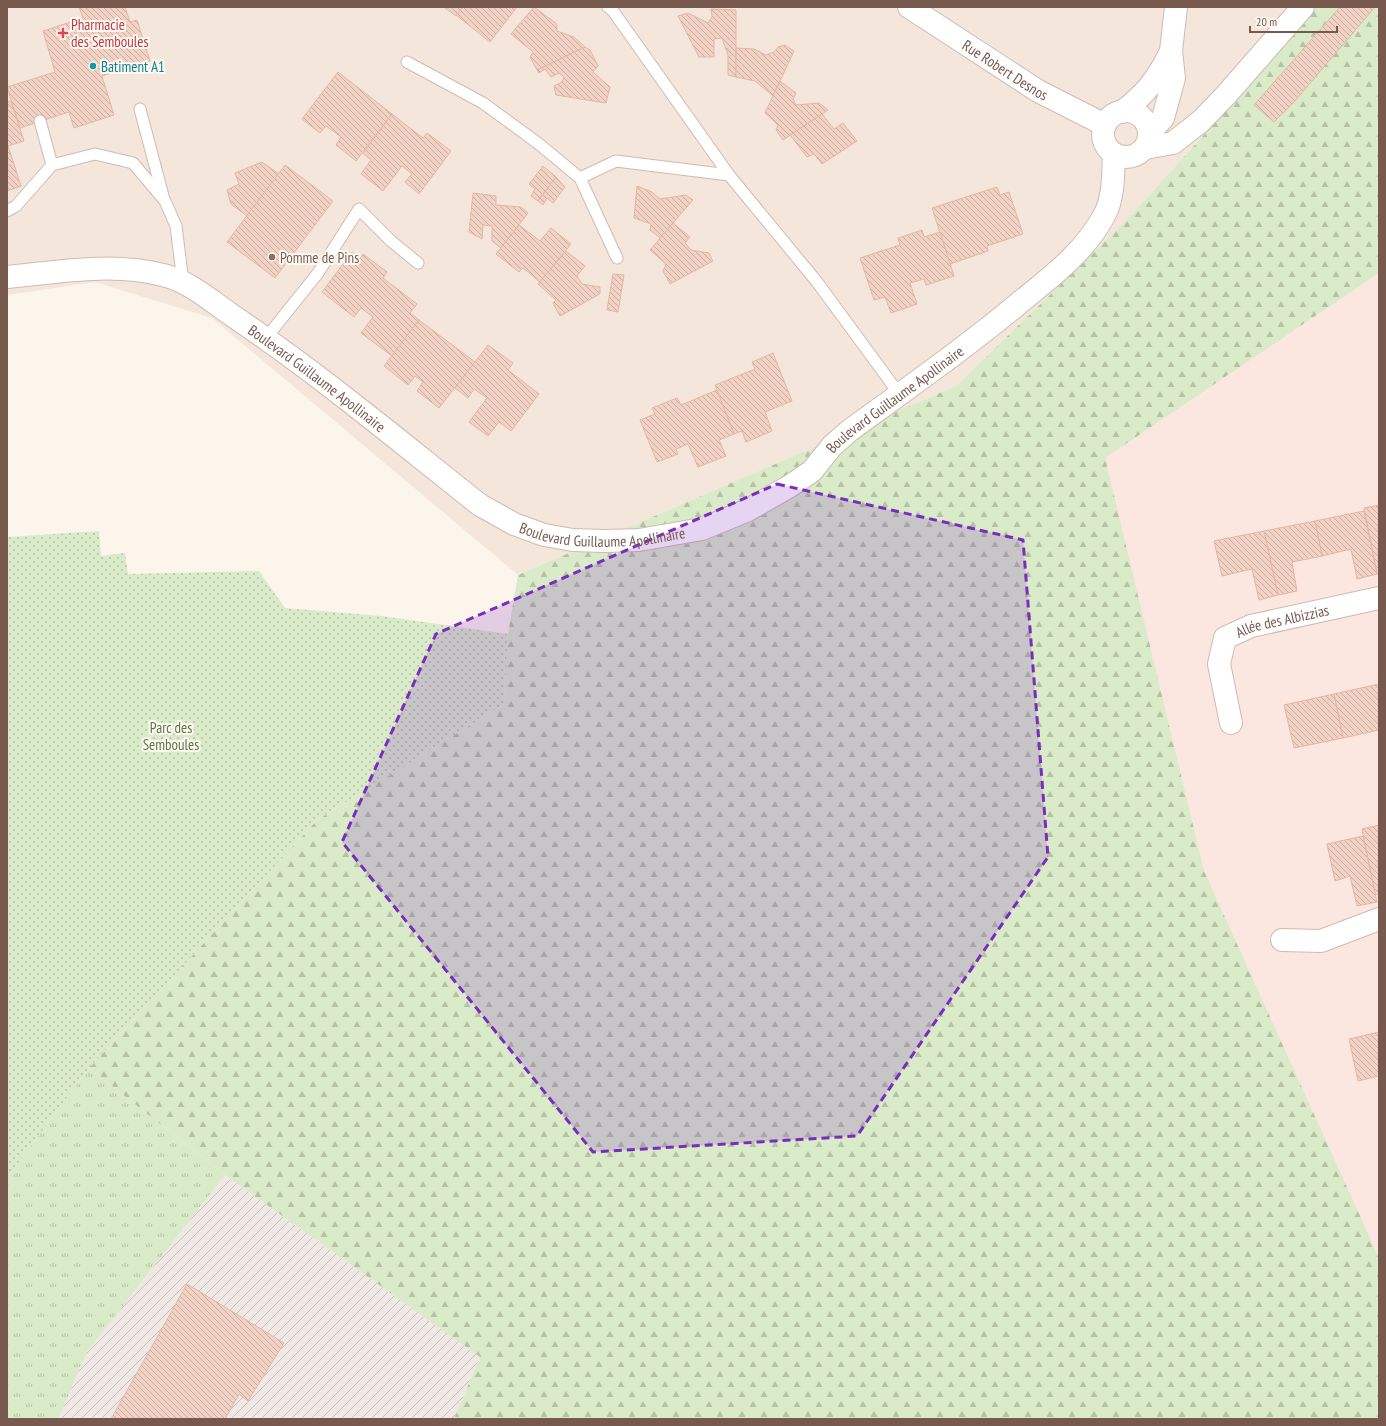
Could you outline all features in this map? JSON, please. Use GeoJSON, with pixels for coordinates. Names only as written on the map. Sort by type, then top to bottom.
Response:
{"type":"FeatureCollection","features":[{"type":"Feature","properties":{"kind":"street","name":"Rue Robert Desnos"},"geometry":{"type":"LineString","coordinates":[[909,7],[1038,91],[1105,125]]}},
{"type":"Feature","properties":{"kind":"street"},"geometry":{"type":"LineString","coordinates":[[1171,51],[1159,76],[1137,100],[1122,112],[1109,119],[1105,125],[1104,141],[1107,147],[1114,154],[1126,158],[1134,156],[1147,141],[1163,118],[1174,78],[1171,51],[1176,7]]}},
{"type":"Feature","properties":{"kind":"street"},"geometry":{"type":"LineString","coordinates":[[1147,141],[1173,144],[1201,121],[1226,95],[1303,7]]}},
{"type":"Feature","properties":{"kind":"street"},"geometry":{"type":"LineString","coordinates":[[1122,112],[1138,114],[1148,125],[1147,141]]}},
{"type":"Feature","properties":{"kind":"street","name":"Boulevard Guillaume Apollinaire"},"geometry":{"type":"LineString","coordinates":[[7,278],[88,268],[124,269],[163,275],[183,282],[266,338],[480,505],[514,524],[544,535],[573,540],[605,542],[639,540],[702,529],[748,510],[790,486],[812,471],[832,446],[849,431],[999,320],[1058,272],[1086,244],[1105,213],[1111,199],[1114,154]]}},
{"type":"Feature","properties":{"kind":"street","name":"Allée des Albizzias"},"geometry":{"type":"LineString","coordinates":[[1231,724],[1219,664],[1225,638],[1251,626],[1379,598]]}},
{"type":"Feature","properties":{"kind":"street"},"geometry":{"type":"LineString","coordinates":[[1282,940],[1321,941],[1379,919]]}},
{"type":"Feature","properties":{"kind":"lane"},"geometry":{"type":"LineString","coordinates":[[608,7],[613,11],[729,175],[817,282],[900,394]]}},
{"type":"Feature","properties":{"kind":"lane"},"geometry":{"type":"LineString","coordinates":[[406,62],[483,103],[539,144],[580,178],[617,258]]}},
{"type":"Feature","properties":{"kind":"lane"},"geometry":{"type":"LineString","coordinates":[[140,109],[165,201],[176,226],[183,282]]}},
{"type":"Feature","properties":{"kind":"lane"},"geometry":{"type":"LineString","coordinates":[[40,121],[52,165]]}},
{"type":"Feature","properties":{"kind":"lane"},"geometry":{"type":"LineString","coordinates":[[7,211],[16,206],[52,165],[94,154],[133,163],[165,201]]}},
{"type":"Feature","properties":{"kind":"lane"},"geometry":{"type":"LineString","coordinates":[[580,178],[616,160],[729,175]]}},
{"type":"Feature","properties":{"kind":"lane"},"geometry":{"type":"LineString","coordinates":[[266,338],[318,273],[359,209],[391,241],[418,263]]}},
{"type":"Feature","properties":{"kind":"highlighted area"},"geometry":{"type":"Polygon","coordinates":[[[777,484],[1023,540],[1048,857],[857,1136],[593,1152],[342,842],[436,634],[777,484]]]}},
{"type":"Feature","properties":{"kind":"shaded area"},"geometry":{"type":"Polygon","coordinates":[[[7,7],[1312,7],[1257,76],[1126,221],[956,386],[518,575],[212,318],[95,282],[7,295],[7,7]]]}},
{"type":"Feature","properties":{"kind":"shaded area"},"geometry":{"type":"Polygon","coordinates":[[[1379,17],[1379,1419],[294,1419],[1379,17]]]}},
{"type":"Feature","properties":{"kind":"shaded area"},"geometry":{"type":"Polygon","coordinates":[[[225,1175],[480,1357],[454,1419],[58,1419],[87,1352],[225,1175]]]}},
{"type":"Feature","properties":{"kind":"green space"},"geometry":{"type":"Polygon","coordinates":[[[1312,7],[1379,7],[1379,273],[1105,458],[1204,871],[1379,1258],[1379,1419],[454,1419],[480,1357],[225,1175],[89,1068],[317,820],[504,704],[508,634],[518,575],[956,386],[1126,221],[1257,76],[1312,7]]]}},
{"type":"Feature","properties":{"kind":"green space","name":"Parc des Semboules"},"geometry":{"type":"Polygon","coordinates":[[[99,531],[101,556],[125,553],[128,574],[259,571],[285,608],[381,616],[508,634],[504,704],[317,820],[89,1068],[7,1178],[7,537],[99,531]]]}},
{"type":"Feature","properties":{"kind":"green space"},"geometry":{"type":"Polygon","coordinates":[[[89,1068],[225,1175],[87,1352],[58,1419],[7,1419],[7,1178],[89,1068]]]}},
{"type":"Feature","properties":{"kind":"building","name":"Batiment A1"},"geometry":{"type":"Polygon","coordinates":[[[79,7],[125,7],[130,22],[137,20],[150,61],[102,76],[114,115],[74,128],[69,112],[20,128],[7,87],[55,72],[43,31],[83,18],[79,7]]]}},
{"type":"Feature","properties":{"kind":"building"},"geometry":{"type":"Polygon","coordinates":[[[444,7],[463,7],[456,16],[444,7]]]}},
{"type":"Feature","properties":{"kind":"building"},"geometry":{"type":"Polygon","coordinates":[[[463,7],[517,7],[490,42],[456,15],[463,7]]]}},
{"type":"Feature","properties":{"kind":"building"},"geometry":{"type":"Polygon","coordinates":[[[534,7],[557,24],[557,31],[574,37],[585,47],[537,70],[530,57],[533,52],[511,34],[534,7]]]}},
{"type":"Feature","properties":{"kind":"building"},"geometry":{"type":"Polygon","coordinates":[[[1340,7],[1375,7],[1294,102],[1274,122],[1254,105],[1340,7]]]}},
{"type":"Feature","properties":{"kind":"building"},"geometry":{"type":"Polygon","coordinates":[[[711,9],[736,10],[736,77],[728,75],[728,55],[722,38],[714,39],[714,57],[699,57],[678,16],[688,13],[708,23],[712,17],[711,9]]]}},
{"type":"Feature","properties":{"kind":"building"},"geometry":{"type":"Polygon","coordinates":[[[785,45],[794,51],[773,96],[755,81],[736,77],[736,48],[754,49],[766,55],[774,52],[778,47],[785,45]]]}},
{"type":"Feature","properties":{"kind":"building"},"geometry":{"type":"Polygon","coordinates":[[[585,47],[590,50],[598,66],[593,72],[610,87],[606,103],[556,95],[554,86],[562,82],[564,77],[559,73],[551,77],[545,69],[539,73],[537,70],[585,47]]]}},
{"type":"Feature","properties":{"kind":"building"},"geometry":{"type":"Polygon","coordinates":[[[338,72],[392,114],[356,161],[336,145],[341,137],[326,126],[320,133],[302,119],[338,72]]]}},
{"type":"Feature","properties":{"kind":"building"},"geometry":{"type":"Polygon","coordinates":[[[780,81],[796,93],[793,99],[796,105],[819,103],[828,110],[783,140],[776,130],[778,125],[765,113],[780,81]]]}},
{"type":"Feature","properties":{"kind":"building"},"geometry":{"type":"Polygon","coordinates":[[[11,101],[24,141],[8,146],[21,186],[7,191],[7,102],[11,101]]]}},
{"type":"Feature","properties":{"kind":"building"},"geometry":{"type":"Polygon","coordinates":[[[392,114],[423,138],[427,133],[451,151],[419,194],[405,182],[412,174],[402,166],[383,191],[361,174],[371,160],[363,153],[392,114]]]}},
{"type":"Feature","properties":{"kind":"building"},"geometry":{"type":"Polygon","coordinates":[[[822,114],[834,129],[843,123],[857,141],[822,164],[814,154],[807,157],[790,135],[822,114]]]}},
{"type":"Feature","properties":{"kind":"building"},"geometry":{"type":"Polygon","coordinates":[[[262,162],[279,174],[247,216],[231,204],[227,190],[239,184],[235,173],[262,162]]]}},
{"type":"Feature","properties":{"kind":"building"},"geometry":{"type":"Polygon","coordinates":[[[285,165],[333,201],[275,278],[227,242],[285,165]]]}},
{"type":"Feature","properties":{"kind":"building"},"geometry":{"type":"Polygon","coordinates":[[[543,166],[556,177],[538,201],[531,196],[535,189],[529,184],[543,166]]]}},
{"type":"Feature","properties":{"kind":"building"},"geometry":{"type":"Polygon","coordinates":[[[556,177],[565,187],[553,203],[547,198],[543,205],[538,201],[556,177]]]}},
{"type":"Feature","properties":{"kind":"building"},"geometry":{"type":"Polygon","coordinates":[[[637,186],[652,192],[660,199],[686,195],[693,200],[660,238],[650,230],[651,224],[634,218],[637,186]]]}},
{"type":"Feature","properties":{"kind":"building"},"geometry":{"type":"Polygon","coordinates":[[[997,187],[1000,195],[1009,192],[1023,234],[987,246],[988,251],[950,264],[932,208],[997,187]]]}},
{"type":"Feature","properties":{"kind":"building"},"geometry":{"type":"Polygon","coordinates":[[[473,193],[496,196],[496,205],[521,207],[528,213],[501,248],[492,241],[492,226],[483,225],[482,239],[469,232],[473,193]]]}},
{"type":"Feature","properties":{"kind":"building"},"geometry":{"type":"Polygon","coordinates":[[[673,223],[690,237],[685,243],[691,250],[709,253],[713,261],[670,284],[663,271],[666,264],[650,250],[673,223]]]}},
{"type":"Feature","properties":{"kind":"building"},"geometry":{"type":"Polygon","coordinates":[[[519,225],[540,241],[551,228],[571,244],[540,282],[523,268],[519,272],[496,254],[519,225]]]}},
{"type":"Feature","properties":{"kind":"building"},"geometry":{"type":"Polygon","coordinates":[[[922,230],[924,237],[940,232],[954,276],[926,285],[924,279],[910,283],[917,304],[891,313],[885,297],[874,300],[860,258],[900,245],[898,238],[922,230]]]}},
{"type":"Feature","properties":{"kind":"building"},"geometry":{"type":"Polygon","coordinates":[[[566,251],[585,266],[577,276],[582,284],[600,287],[600,294],[560,316],[553,303],[556,300],[538,284],[566,251]]]}},
{"type":"Feature","properties":{"kind":"building"},"geometry":{"type":"Polygon","coordinates":[[[352,252],[360,258],[363,254],[387,272],[383,278],[417,304],[410,313],[419,320],[392,356],[361,333],[373,317],[361,308],[354,317],[322,292],[352,252]]]}},
{"type":"Feature","properties":{"kind":"building"},"geometry":{"type":"Polygon","coordinates":[[[613,274],[624,275],[618,312],[607,310],[613,274]]]}},
{"type":"Feature","properties":{"kind":"building"},"geometry":{"type":"Polygon","coordinates":[[[419,320],[475,362],[439,408],[417,391],[423,382],[415,376],[408,385],[384,366],[419,320]]]}},
{"type":"Feature","properties":{"kind":"building"},"geometry":{"type":"Polygon","coordinates":[[[488,345],[513,363],[508,370],[539,394],[511,431],[499,422],[488,436],[469,422],[487,398],[474,389],[468,398],[455,388],[488,345]]]}},
{"type":"Feature","properties":{"kind":"building"},"geometry":{"type":"Polygon","coordinates":[[[773,353],[792,401],[765,412],[772,431],[746,442],[742,431],[734,434],[715,385],[755,369],[752,362],[773,353]]]}},
{"type":"Feature","properties":{"kind":"building"},"geometry":{"type":"Polygon","coordinates":[[[717,390],[734,434],[719,440],[726,456],[698,467],[688,444],[676,449],[678,454],[657,462],[640,420],[655,414],[652,408],[677,398],[681,405],[717,390]]]}},
{"type":"Feature","properties":{"kind":"building"},"geometry":{"type":"Polygon","coordinates":[[[1379,505],[1379,574],[1377,574],[1364,508],[1379,505]]]}},
{"type":"Feature","properties":{"kind":"building"},"geometry":{"type":"Polygon","coordinates":[[[1364,511],[1377,574],[1357,579],[1351,549],[1322,556],[1315,521],[1364,511]]]}},
{"type":"Feature","properties":{"kind":"building"},"geometry":{"type":"Polygon","coordinates":[[[1315,521],[1322,556],[1292,562],[1297,591],[1278,595],[1264,531],[1315,521]]]}},
{"type":"Feature","properties":{"kind":"building"},"geometry":{"type":"Polygon","coordinates":[[[1264,531],[1278,595],[1259,600],[1252,569],[1222,576],[1214,541],[1264,531]]]}},
{"type":"Feature","properties":{"kind":"building"},"geometry":{"type":"Polygon","coordinates":[[[1379,684],[1379,730],[1343,738],[1334,694],[1379,684]]]}},
{"type":"Feature","properties":{"kind":"building"},"geometry":{"type":"Polygon","coordinates":[[[1334,694],[1343,738],[1294,748],[1284,705],[1334,694]]]}},
{"type":"Feature","properties":{"kind":"building"},"geometry":{"type":"Polygon","coordinates":[[[1379,825],[1379,894],[1375,895],[1362,829],[1379,825]]]}},
{"type":"Feature","properties":{"kind":"building"},"geometry":{"type":"Polygon","coordinates":[[[1363,836],[1377,902],[1357,906],[1350,876],[1335,881],[1327,844],[1363,836]]]}},
{"type":"Feature","properties":{"kind":"building"},"geometry":{"type":"Polygon","coordinates":[[[1379,1032],[1379,1076],[1358,1081],[1349,1039],[1379,1032]]]}},
{"type":"Feature","properties":{"kind":"building"},"geometry":{"type":"Polygon","coordinates":[[[187,1284],[284,1343],[248,1401],[239,1394],[225,1419],[111,1419],[187,1284]]]}},
{"type":"Feature","properties":{"kind":"place","name":"Pharmacie des Semboules"},"geometry":{"type":"Point","coordinates":[63,33]}},
{"type":"Feature","properties":{"kind":"place","name":"Batiment A1"},"geometry":{"type":"Point","coordinates":[93,66]}},
{"type":"Feature","properties":{"kind":"place","name":"Pomme de Pins"},"geometry":{"type":"Point","coordinates":[272,257]}}]}
